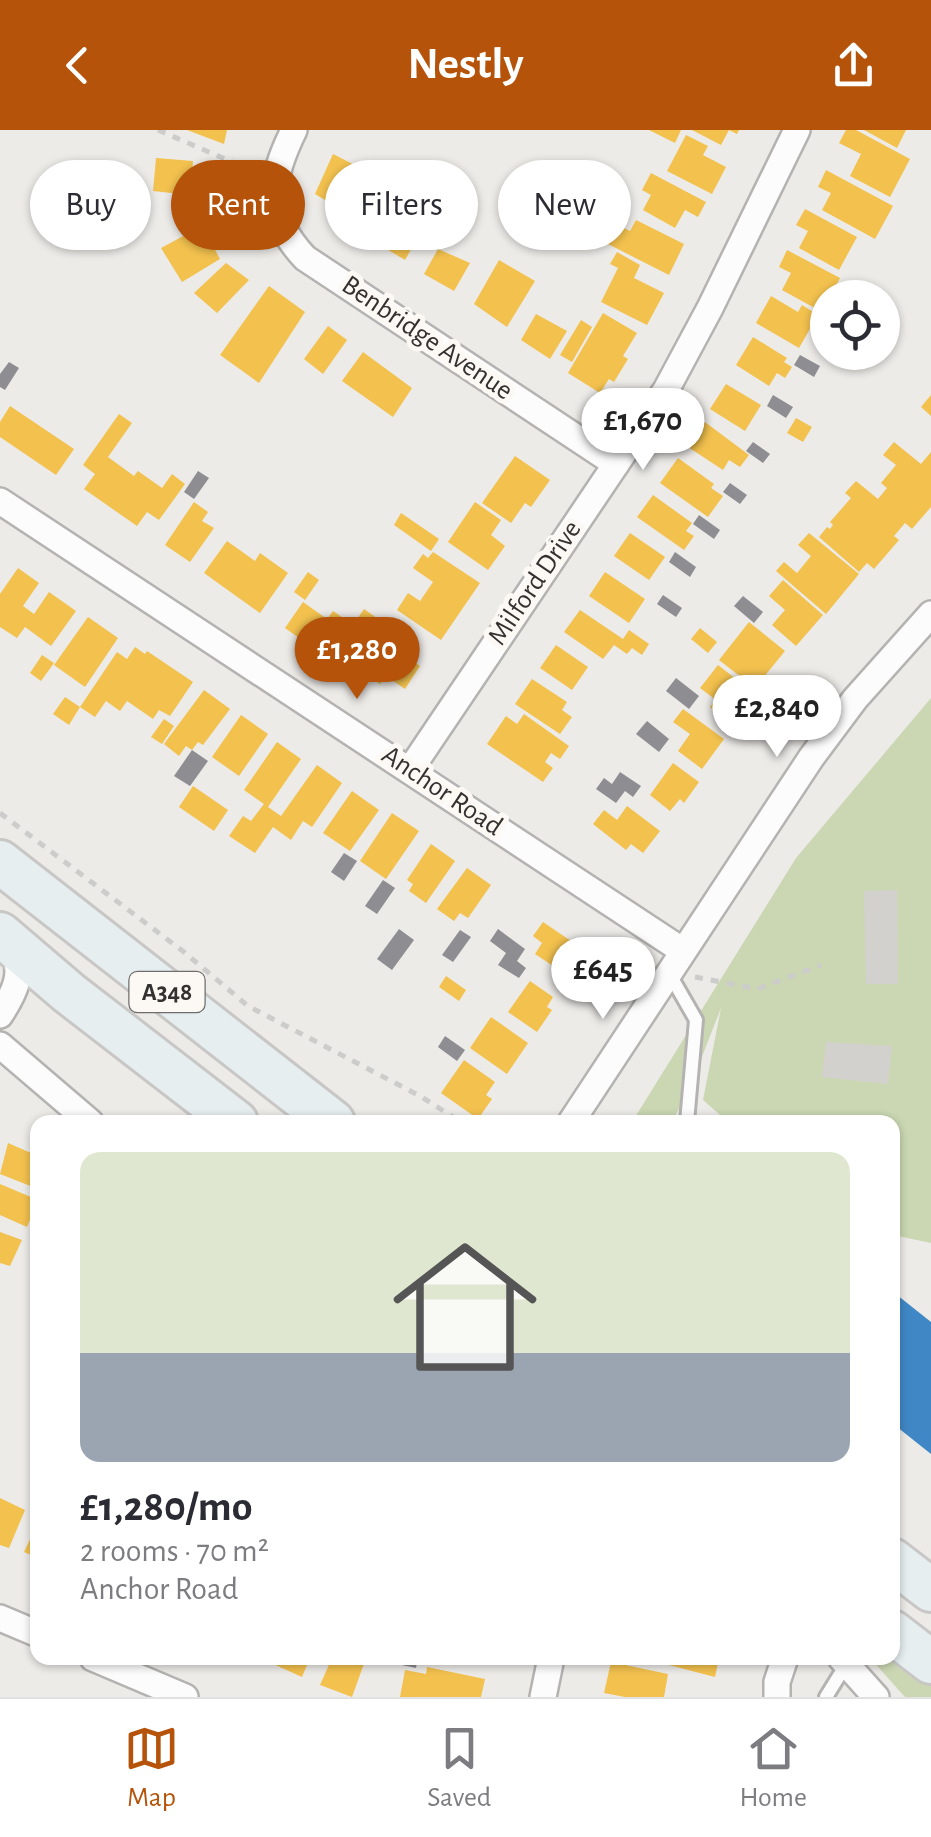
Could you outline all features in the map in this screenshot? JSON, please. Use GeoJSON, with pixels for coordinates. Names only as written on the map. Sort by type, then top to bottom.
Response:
{"type":"FeatureCollection","features":[{"type":"Feature","properties":{"kind":"highway","name":"A348"},"geometry":{"type":"LineString","coordinates":[[0,862],[324,1115]]}},
{"type":"Feature","properties":{"kind":"highway","name":"A348"},"geometry":{"type":"LineString","coordinates":[[5,938],[69,993],[227,1115]]}},
{"type":"Feature","properties":{"kind":"highway"},"geometry":{"type":"LineString","coordinates":[[900,1566],[931,1590]]}},
{"type":"Feature","properties":{"kind":"highway"},"geometry":{"type":"LineString","coordinates":[[900,1638],[931,1662]]}},
{"type":"Feature","properties":{"kind":"street"},"geometry":{"type":"LineString","coordinates":[[282,160],[294,130]]}},
{"type":"Feature","properties":{"kind":"street","name":"Milford Drive"},"geometry":{"type":"LineString","coordinates":[[410,770],[688,352],[797,130]]}},
{"type":"Feature","properties":{"kind":"street","name":"Benbridge Avenue"},"geometry":{"type":"LineString","coordinates":[[298,250],[616,464]]}},
{"type":"Feature","properties":{"kind":"street","name":"Anchor Road"},"geometry":{"type":"LineString","coordinates":[[0,501],[410,770],[676,962]]}},
{"type":"Feature","properties":{"kind":"street"},"geometry":{"type":"LineString","coordinates":[[576,1115],[810,758],[855,699],[931,614]]}},
{"type":"Feature","properties":{"kind":"street"},"geometry":{"type":"LineString","coordinates":[[5,938],[18,959],[19,980],[6,1007]]}},
{"type":"Feature","properties":{"kind":"street"},"geometry":{"type":"LineString","coordinates":[[6,1007],[26,990],[46,986],[69,993]]}},
{"type":"Feature","properties":{"kind":"street"},"geometry":{"type":"LineString","coordinates":[[0,1045],[82,1115]]}},
{"type":"Feature","properties":{"kind":"street"},"geometry":{"type":"LineString","coordinates":[[0,1618],[30,1631]]}},
{"type":"Feature","properties":{"kind":"street"},"geometry":{"type":"LineString","coordinates":[[110,1665],[185,1697]]}},
{"type":"Feature","properties":{"kind":"street"},"geometry":{"type":"LineString","coordinates":[[543,1697],[550,1665]]}},
{"type":"Feature","properties":{"kind":"street"},"geometry":{"type":"LineString","coordinates":[[777,1697],[783,1665]]}},
{"type":"Feature","properties":{"kind":"street"},"geometry":{"type":"LineString","coordinates":[[848,1665],[876,1697]]}},
{"type":"Feature","properties":{"kind":"lane"},"geometry":{"type":"LineString","coordinates":[[676,962],[696,1020],[688,1115]]}},
{"type":"Feature","properties":{"kind":"lane"},"geometry":{"type":"LineString","coordinates":[[826,1697],[842,1665]]}},
{"type":"Feature","properties":{"kind":"path"},"geometry":{"type":"LineString","coordinates":[[158,130],[228,160]]}},
{"type":"Feature","properties":{"kind":"path"},"geometry":{"type":"LineString","coordinates":[[0,812],[184,952],[248,1006],[449,1115]]}},
{"type":"Feature","properties":{"kind":"path"},"geometry":{"type":"LineString","coordinates":[[676,962],[757,989],[821,965]]}},
{"type":"Feature","properties":{"kind":"green space"},"geometry":{"type":"Polygon","coordinates":[[[931,698],[931,1243],[900,1236],[900,1115],[720,1115],[703,1100],[721,1008],[676,1115],[636,1115],[796,858],[931,698]]]}},
{"type":"Feature","properties":{"kind":"green space"},"geometry":{"type":"Polygon","coordinates":[[[900,1661],[931,1685],[931,1697],[905,1697],[876,1665],[900,1665],[900,1661]]]}},
{"type":"Feature","properties":{"kind":"building: Homes"},"geometry":{"type":"Polygon","coordinates":[[[187,130],[227,130],[224,144],[187,130]]]}},
{"type":"Feature","properties":{"kind":"building: Homes"},"geometry":{"type":"Polygon","coordinates":[[[649,130],[681,130],[675,143],[649,130]]]}},
{"type":"Feature","properties":{"kind":"building: Homes"},"geometry":{"type":"Polygon","coordinates":[[[692,130],[729,130],[721,145],[692,130]]]}},
{"type":"Feature","properties":{"kind":"building: Homes"},"geometry":{"type":"Polygon","coordinates":[[[846,130],[856,130],[910,159],[890,197],[850,176],[861,154],[839,143],[846,130]]]}},
{"type":"Feature","properties":{"kind":"building: Homes"},"geometry":{"type":"Polygon","coordinates":[[[864,130],[906,130],[897,148],[864,130]]]}},
{"type":"Feature","properties":{"kind":"building: Homes"},"geometry":{"type":"Polygon","coordinates":[[[686,135],[708,146],[703,155],[726,167],[712,194],[667,171],[686,135]]]}},
{"type":"Feature","properties":{"kind":"building: Homes"},"geometry":{"type":"Polygon","coordinates":[[[156,158],[181,160],[171,160],[171,193],[153,191],[156,158]]]}},
{"type":"Feature","properties":{"kind":"building: Homes"},"geometry":{"type":"Polygon","coordinates":[[[826,170],[893,206],[875,239],[822,210],[831,193],[818,187],[826,170]]]}},
{"type":"Feature","properties":{"kind":"building: Homes"},"geometry":{"type":"Polygon","coordinates":[[[325,172],[325,200],[315,194],[325,172]]]}},
{"type":"Feature","properties":{"kind":"building: Homes"},"geometry":{"type":"Polygon","coordinates":[[[651,173],[706,202],[698,217],[685,210],[675,228],[643,210],[651,195],[642,190],[651,173]]]}},
{"type":"Feature","properties":{"kind":"building: Homes"},"geometry":{"type":"Polygon","coordinates":[[[805,209],[857,237],[839,270],[799,248],[808,231],[796,225],[805,209]]]}},
{"type":"Feature","properties":{"kind":"building: Homes"},"geometry":{"type":"Polygon","coordinates":[[[636,220],[684,244],[669,275],[620,250],[631,250],[631,229],[636,220]]]}},
{"type":"Feature","properties":{"kind":"building: Homes"},"geometry":{"type":"Polygon","coordinates":[[[171,243],[171,250],[215,250],[220,259],[182,282],[161,248],[171,243]]]}},
{"type":"Feature","properties":{"kind":"building: Homes"},"geometry":{"type":"Polygon","coordinates":[[[388,250],[411,250],[405,260],[388,250]]]}},
{"type":"Feature","properties":{"kind":"building: Homes"},"geometry":{"type":"Polygon","coordinates":[[[437,250],[470,263],[454,291],[424,274],[437,250]]]}},
{"type":"Feature","properties":{"kind":"building: Homes"},"geometry":{"type":"Polygon","coordinates":[[[787,250],[840,278],[810,280],[810,305],[782,290],[791,273],[779,267],[787,250]]]}},
{"type":"Feature","properties":{"kind":"building: Homes"},"geometry":{"type":"Polygon","coordinates":[[[617,252],[640,265],[634,278],[664,293],[647,325],[601,302],[618,268],[610,264],[617,252]]]}},
{"type":"Feature","properties":{"kind":"building: Homes"},"geometry":{"type":"Polygon","coordinates":[[[499,260],[535,281],[507,327],[474,304],[499,260]]]}},
{"type":"Feature","properties":{"kind":"building: Homes"},"geometry":{"type":"Polygon","coordinates":[[[226,263],[249,280],[217,313],[194,293],[226,263]]]}},
{"type":"Feature","properties":{"kind":"building: Homes"},"geometry":{"type":"Polygon","coordinates":[[[269,286],[305,312],[259,383],[220,355],[269,286]]]}},
{"type":"Feature","properties":{"kind":"building: Homes"},"geometry":{"type":"Polygon","coordinates":[[[771,296],[798,312],[802,305],[810,310],[810,329],[799,348],[756,323],[771,296]]]}},
{"type":"Feature","properties":{"kind":"building: Homes"},"geometry":{"type":"Polygon","coordinates":[[[603,313],[637,333],[614,382],[609,379],[600,393],[568,373],[603,313]]]}},
{"type":"Feature","properties":{"kind":"building: Homes"},"geometry":{"type":"Polygon","coordinates":[[[536,314],[567,331],[550,359],[521,340],[536,314]]]}},
{"type":"Feature","properties":{"kind":"building: Homes"},"geometry":{"type":"Polygon","coordinates":[[[581,320],[592,327],[572,362],[560,355],[581,320]]]}},
{"type":"Feature","properties":{"kind":"building: Homes"},"geometry":{"type":"Polygon","coordinates":[[[328,326],[347,340],[323,374],[304,359],[328,326]]]}},
{"type":"Feature","properties":{"kind":"building: Homes"},"geometry":{"type":"Polygon","coordinates":[[[753,337],[787,358],[784,362],[792,367],[785,378],[777,373],[769,386],[736,365],[753,337]]]}},
{"type":"Feature","properties":{"kind":"building: Homes"},"geometry":{"type":"Polygon","coordinates":[[[363,352],[412,388],[393,417],[342,381],[363,352]]]}},
{"type":"Feature","properties":{"kind":"building: Homes"},"geometry":{"type":"Polygon","coordinates":[[[726,384],[761,405],[745,431],[710,409],[726,384]]]}},
{"type":"Feature","properties":{"kind":"building: Homes"},"geometry":{"type":"Polygon","coordinates":[[[931,395],[931,416],[921,407],[931,395]]]}},
{"type":"Feature","properties":{"kind":"building: Homes"},"geometry":{"type":"Polygon","coordinates":[[[10,406],[74,449],[56,475],[0,437],[0,422],[10,406]]]}},
{"type":"Feature","properties":{"kind":"building: Homes"},"geometry":{"type":"Polygon","coordinates":[[[119,414],[132,423],[108,457],[134,476],[138,471],[162,488],[172,474],[185,484],[159,520],[147,512],[137,526],[84,489],[95,474],[83,465],[119,414]]]}},
{"type":"Feature","properties":{"kind":"building: Homes"},"geometry":{"type":"Polygon","coordinates":[[[796,418],[812,427],[803,442],[787,433],[796,418]]]}},
{"type":"Feature","properties":{"kind":"building: Homes"},"geometry":{"type":"Polygon","coordinates":[[[705,422],[749,455],[740,467],[729,460],[723,470],[688,447],[705,422]]]}},
{"type":"Feature","properties":{"kind":"building: Homes"},"geometry":{"type":"Polygon","coordinates":[[[894,442],[921,464],[931,452],[931,507],[912,529],[905,523],[894,536],[899,540],[874,569],[867,563],[859,572],[819,537],[827,527],[830,529],[830,522],[851,498],[845,493],[856,481],[878,499],[887,488],[881,483],[896,465],[883,455],[894,442]]]}},
{"type":"Feature","properties":{"kind":"building: Homes"},"geometry":{"type":"Polygon","coordinates":[[[515,456],[550,480],[531,507],[525,503],[511,523],[482,503],[515,456]]]}},
{"type":"Feature","properties":{"kind":"building: Homes"},"geometry":{"type":"Polygon","coordinates":[[[678,458],[714,484],[711,488],[723,496],[708,517],[660,483],[678,458]]]}},
{"type":"Feature","properties":{"kind":"building: Homes"},"geometry":{"type":"Polygon","coordinates":[[[653,495],[692,523],[686,531],[694,536],[684,550],[637,517],[653,495]]]}},
{"type":"Feature","properties":{"kind":"building: Homes"},"geometry":{"type":"Polygon","coordinates":[[[194,502],[208,512],[202,521],[214,528],[190,562],[165,545],[194,502]]]}},
{"type":"Feature","properties":{"kind":"building: Homes"},"geometry":{"type":"Polygon","coordinates":[[[475,502],[501,520],[491,535],[505,546],[488,570],[448,542],[475,502]]]}},
{"type":"Feature","properties":{"kind":"building: Homes"},"geometry":{"type":"Polygon","coordinates":[[[401,513],[439,539],[431,551],[394,525],[401,513]]]}},
{"type":"Feature","properties":{"kind":"building: Homes"},"geometry":{"type":"Polygon","coordinates":[[[630,533],[665,557],[649,580],[614,556],[630,533]]]}},
{"type":"Feature","properties":{"kind":"building: Homes"},"geometry":{"type":"Polygon","coordinates":[[[809,533],[859,574],[826,614],[776,571],[784,562],[797,573],[811,556],[798,545],[809,533]]]}},
{"type":"Feature","properties":{"kind":"building: Homes"},"geometry":{"type":"Polygon","coordinates":[[[227,541],[255,561],[260,553],[288,573],[260,613],[204,573],[227,541]]]}},
{"type":"Feature","properties":{"kind":"building: Homes"},"geometry":{"type":"Polygon","coordinates":[[[433,552],[480,583],[441,640],[397,610],[408,593],[420,601],[433,582],[413,568],[423,554],[428,558],[433,552]]]}},
{"type":"Feature","properties":{"kind":"building: Homes"},"geometry":{"type":"Polygon","coordinates":[[[18,568],[39,583],[23,606],[34,614],[49,592],[76,611],[51,646],[25,627],[17,638],[0,627],[0,594],[18,568]]]}},
{"type":"Feature","properties":{"kind":"building: Homes"},"geometry":{"type":"Polygon","coordinates":[[[308,572],[319,580],[305,600],[294,592],[308,572]]]}},
{"type":"Feature","properties":{"kind":"building: Homes"},"geometry":{"type":"Polygon","coordinates":[[[605,572],[645,599],[629,623],[589,596],[605,572]]]}},
{"type":"Feature","properties":{"kind":"building: Homes"},"geometry":{"type":"Polygon","coordinates":[[[783,580],[823,615],[796,646],[772,625],[785,610],[769,596],[783,580]]]}},
{"type":"Feature","properties":{"kind":"building: Homes"},"geometry":{"type":"Polygon","coordinates":[[[303,602],[327,619],[333,611],[351,623],[327,658],[285,628],[303,602]]]}},
{"type":"Feature","properties":{"kind":"building: Homes"},"geometry":{"type":"Polygon","coordinates":[[[364,609],[395,631],[387,642],[420,666],[405,689],[386,676],[380,684],[362,671],[368,663],[342,641],[364,609]]]}},
{"type":"Feature","properties":{"kind":"building: Homes"},"geometry":{"type":"Polygon","coordinates":[[[580,610],[623,639],[629,630],[649,644],[642,655],[632,648],[627,654],[614,645],[603,659],[564,632],[580,610]]]}},
{"type":"Feature","properties":{"kind":"building: Homes"},"geometry":{"type":"Polygon","coordinates":[[[88,617],[118,638],[85,687],[54,665],[88,617]]]}},
{"type":"Feature","properties":{"kind":"building: Homes"},"geometry":{"type":"Polygon","coordinates":[[[749,622],[785,651],[755,688],[719,660],[749,622]]]}},
{"type":"Feature","properties":{"kind":"building: Homes"},"geometry":{"type":"Polygon","coordinates":[[[700,628],[717,642],[708,653],[691,639],[700,628]]]}},
{"type":"Feature","properties":{"kind":"building: Homes"},"geometry":{"type":"Polygon","coordinates":[[[556,645],[588,667],[572,690],[540,668],[556,645]]]}},
{"type":"Feature","properties":{"kind":"building: Homes"},"geometry":{"type":"Polygon","coordinates":[[[135,647],[193,682],[170,716],[159,710],[153,719],[127,701],[120,711],[106,701],[95,717],[80,707],[117,652],[127,659],[135,647]]]}},
{"type":"Feature","properties":{"kind":"building: Homes"},"geometry":{"type":"Polygon","coordinates":[[[42,655],[54,663],[41,681],[30,673],[42,655]]]}},
{"type":"Feature","properties":{"kind":"building: Homes"},"geometry":{"type":"Polygon","coordinates":[[[718,665],[754,693],[730,723],[710,707],[716,700],[700,688],[718,665]]]}},
{"type":"Feature","properties":{"kind":"building: Homes"},"geometry":{"type":"Polygon","coordinates":[[[532,679],[567,702],[562,710],[572,717],[560,734],[515,704],[532,679]]]}},
{"type":"Feature","properties":{"kind":"building: Homes"},"geometry":{"type":"Polygon","coordinates":[[[204,690],[230,709],[203,745],[198,742],[192,750],[186,746],[179,756],[164,744],[204,690]]]}},
{"type":"Feature","properties":{"kind":"building: Homes"},"geometry":{"type":"Polygon","coordinates":[[[65,697],[80,707],[69,725],[53,714],[65,697]]]}},
{"type":"Feature","properties":{"kind":"building: Homes"},"geometry":{"type":"Polygon","coordinates":[[[683,709],[724,739],[702,769],[678,751],[690,734],[673,722],[683,709]]]}},
{"type":"Feature","properties":{"kind":"building: Homes"},"geometry":{"type":"Polygon","coordinates":[[[524,714],[569,746],[560,759],[551,753],[545,762],[553,768],[543,782],[487,744],[506,716],[517,724],[524,714]]]}},
{"type":"Feature","properties":{"kind":"building: Homes"},"geometry":{"type":"Polygon","coordinates":[[[241,715],[268,734],[239,776],[212,757],[241,715]]]}},
{"type":"Feature","properties":{"kind":"building: Homes"},"geometry":{"type":"Polygon","coordinates":[[[164,719],[174,726],[162,744],[151,737],[164,719]]]}},
{"type":"Feature","properties":{"kind":"building: Homes"},"geometry":{"type":"Polygon","coordinates":[[[277,742],[301,759],[268,807],[281,816],[317,765],[342,783],[312,827],[303,821],[291,840],[273,827],[255,853],[229,836],[243,816],[251,821],[264,804],[244,790],[277,742]]]}},
{"type":"Feature","properties":{"kind":"building: Homes"},"geometry":{"type":"Polygon","coordinates":[[[673,763],[699,782],[684,803],[680,799],[670,811],[650,795],[673,763]]]}},
{"type":"Feature","properties":{"kind":"building: Homes"},"geometry":{"type":"Polygon","coordinates":[[[193,786],[228,810],[214,831],[179,807],[193,786]]]}},
{"type":"Feature","properties":{"kind":"building: Homes"},"geometry":{"type":"Polygon","coordinates":[[[352,791],[379,810],[350,851],[323,833],[352,791]]]}},
{"type":"Feature","properties":{"kind":"building: Homes"},"geometry":{"type":"Polygon","coordinates":[[[627,806],[660,831],[643,853],[631,844],[626,850],[593,824],[604,810],[617,820],[627,806]]]}},
{"type":"Feature","properties":{"kind":"building: Homes"},"geometry":{"type":"Polygon","coordinates":[[[392,813],[419,831],[386,879],[360,861],[392,813]]]}},
{"type":"Feature","properties":{"kind":"building: Homes"},"geometry":{"type":"Polygon","coordinates":[[[431,844],[455,861],[426,903],[409,891],[413,884],[407,880],[431,844]]]}},
{"type":"Feature","properties":{"kind":"building: Homes"},"geometry":{"type":"Polygon","coordinates":[[[467,868],[491,885],[468,918],[460,913],[454,921],[437,909],[467,868]]]}},
{"type":"Feature","properties":{"kind":"building: Homes"},"geometry":{"type":"Polygon","coordinates":[[[543,922],[571,941],[568,948],[584,959],[571,978],[535,954],[542,943],[533,936],[543,922]]]}},
{"type":"Feature","properties":{"kind":"building: Homes"},"geometry":{"type":"Polygon","coordinates":[[[446,976],[466,990],[459,1001],[439,987],[446,976]]]}},
{"type":"Feature","properties":{"kind":"building: Homes"},"geometry":{"type":"Polygon","coordinates":[[[530,981],[553,997],[547,1007],[552,1010],[537,1032],[508,1012],[530,981]]]}},
{"type":"Feature","properties":{"kind":"building: Homes"},"geometry":{"type":"Polygon","coordinates":[[[491,1017],[528,1043],[507,1074],[470,1048],[491,1017]]]}},
{"type":"Feature","properties":{"kind":"building: Homes"},"geometry":{"type":"Polygon","coordinates":[[[464,1060],[495,1082],[486,1095],[492,1099],[481,1115],[472,1115],[441,1093],[464,1060]]]}},
{"type":"Feature","properties":{"kind":"building: Homes"},"geometry":{"type":"Polygon","coordinates":[[[8,1143],[30,1153],[30,1186],[0,1174],[8,1143]]]}},
{"type":"Feature","properties":{"kind":"building: Homes"},"geometry":{"type":"Polygon","coordinates":[[[0,1184],[30,1197],[27,1227],[0,1215],[0,1184]]]}},
{"type":"Feature","properties":{"kind":"building: Homes"},"geometry":{"type":"Polygon","coordinates":[[[0,1232],[22,1240],[10,1266],[0,1263],[0,1232]]]}},
{"type":"Feature","properties":{"kind":"building: Homes"},"geometry":{"type":"Polygon","coordinates":[[[0,1498],[25,1510],[9,1548],[0,1545],[0,1498]]]}},
{"type":"Feature","properties":{"kind":"building: Homes"},"geometry":{"type":"Polygon","coordinates":[[[275,1665],[307,1665],[302,1677],[275,1665]]]}},
{"type":"Feature","properties":{"kind":"building: Homes"},"geometry":{"type":"Polygon","coordinates":[[[329,1665],[363,1665],[352,1697],[320,1685],[329,1665]]]}},
{"type":"Feature","properties":{"kind":"building: Homes"},"geometry":{"type":"Polygon","coordinates":[[[610,1665],[668,1674],[664,1697],[604,1693],[610,1665]]]}},
{"type":"Feature","properties":{"kind":"building: Homes"},"geometry":{"type":"Polygon","coordinates":[[[669,1665],[718,1665],[715,1677],[669,1665]]]}},
{"type":"Feature","properties":{"kind":"building: Homes"},"geometry":{"type":"Polygon","coordinates":[[[427,1667],[485,1679],[481,1697],[400,1697],[405,1670],[426,1674],[427,1667]]]}},
{"type":"Feature","properties":{"kind":"building: Schools"},"geometry":{"type":"Polygon","coordinates":[[[900,1297],[931,1322],[931,1454],[900,1429],[900,1297]]]}},
{"type":"Feature","properties":{"kind":"building: Industry"},"geometry":{"type":"Polygon","coordinates":[[[800,355],[810,360],[810,370],[818,370],[814,377],[794,365],[800,355]]]}},
{"type":"Feature","properties":{"kind":"building: Industry"},"geometry":{"type":"Polygon","coordinates":[[[9,362],[19,368],[5,390],[0,387],[0,374],[9,362]]]}},
{"type":"Feature","properties":{"kind":"building: Industry"},"geometry":{"type":"Polygon","coordinates":[[[773,395],[793,407],[786,418],[767,406],[773,395]]]}},
{"type":"Feature","properties":{"kind":"building: Industry"},"geometry":{"type":"Polygon","coordinates":[[[753,442],[770,454],[763,463],[746,451],[753,442]]]}},
{"type":"Feature","properties":{"kind":"building: Industry"},"geometry":{"type":"Polygon","coordinates":[[[198,471],[209,478],[194,499],[184,492],[198,471]]]}},
{"type":"Feature","properties":{"kind":"building: Industry"},"geometry":{"type":"Polygon","coordinates":[[[730,483],[747,495],[740,504],[723,492],[730,483]]]}},
{"type":"Feature","properties":{"kind":"building: Industry"},"geometry":{"type":"Polygon","coordinates":[[[699,515],[720,530],[714,539],[693,524],[699,515]]]}},
{"type":"Feature","properties":{"kind":"building: Industry"},"geometry":{"type":"Polygon","coordinates":[[[675,552],[696,567],[690,577],[669,562],[675,552]]]}},
{"type":"Feature","properties":{"kind":"building: Industry"},"geometry":{"type":"Polygon","coordinates":[[[663,595],[682,608],[676,617],[657,604],[663,595]]]}},
{"type":"Feature","properties":{"kind":"building: Industry"},"geometry":{"type":"Polygon","coordinates":[[[743,596],[763,612],[754,623],[734,606],[743,596]]]}},
{"type":"Feature","properties":{"kind":"building: Industry"},"geometry":{"type":"Polygon","coordinates":[[[676,678],[699,696],[689,709],[666,691],[676,678]]]}},
{"type":"Feature","properties":{"kind":"building: Industry"},"geometry":{"type":"Polygon","coordinates":[[[647,721],[669,739],[659,752],[636,734],[647,721]]]}},
{"type":"Feature","properties":{"kind":"building: Industry"},"geometry":{"type":"Polygon","coordinates":[[[192,750],[208,761],[190,786],[174,776],[192,750]]]}},
{"type":"Feature","properties":{"kind":"building: Industry"},"geometry":{"type":"Polygon","coordinates":[[[620,772],[641,786],[633,797],[625,791],[616,803],[596,789],[604,778],[612,784],[620,772]]]}},
{"type":"Feature","properties":{"kind":"building: Industry"},"geometry":{"type":"Polygon","coordinates":[[[344,853],[357,861],[344,881],[331,872],[344,853]]]}},
{"type":"Feature","properties":{"kind":"building: Industry"},"geometry":{"type":"Polygon","coordinates":[[[383,880],[395,888],[377,914],[365,906],[383,880]]]}},
{"type":"Feature","properties":{"kind":"building: Industry"},"geometry":{"type":"Polygon","coordinates":[[[399,929],[414,940],[392,970],[377,959],[399,929]]]}},
{"type":"Feature","properties":{"kind":"building: Industry"},"geometry":{"type":"Polygon","coordinates":[[[498,929],[525,949],[517,961],[526,968],[519,978],[498,965],[506,953],[490,941],[498,929]]]}},
{"type":"Feature","properties":{"kind":"building: Industry"},"geometry":{"type":"Polygon","coordinates":[[[460,930],[471,937],[453,962],[442,955],[460,930]]]}},
{"type":"Feature","properties":{"kind":"building: Industry"},"geometry":{"type":"Polygon","coordinates":[[[445,1036],[465,1050],[457,1061],[438,1047],[445,1036]]]}},
{"type":"Feature","properties":{"kind":"building: Other"},"geometry":{"type":"Polygon","coordinates":[[[897,890],[898,984],[866,984],[864,891],[897,890]]]}},
{"type":"Feature","properties":{"kind":"building: Other"},"geometry":{"type":"Polygon","coordinates":[[[826,1042],[892,1046],[888,1084],[822,1077],[826,1042]]]}}]}
